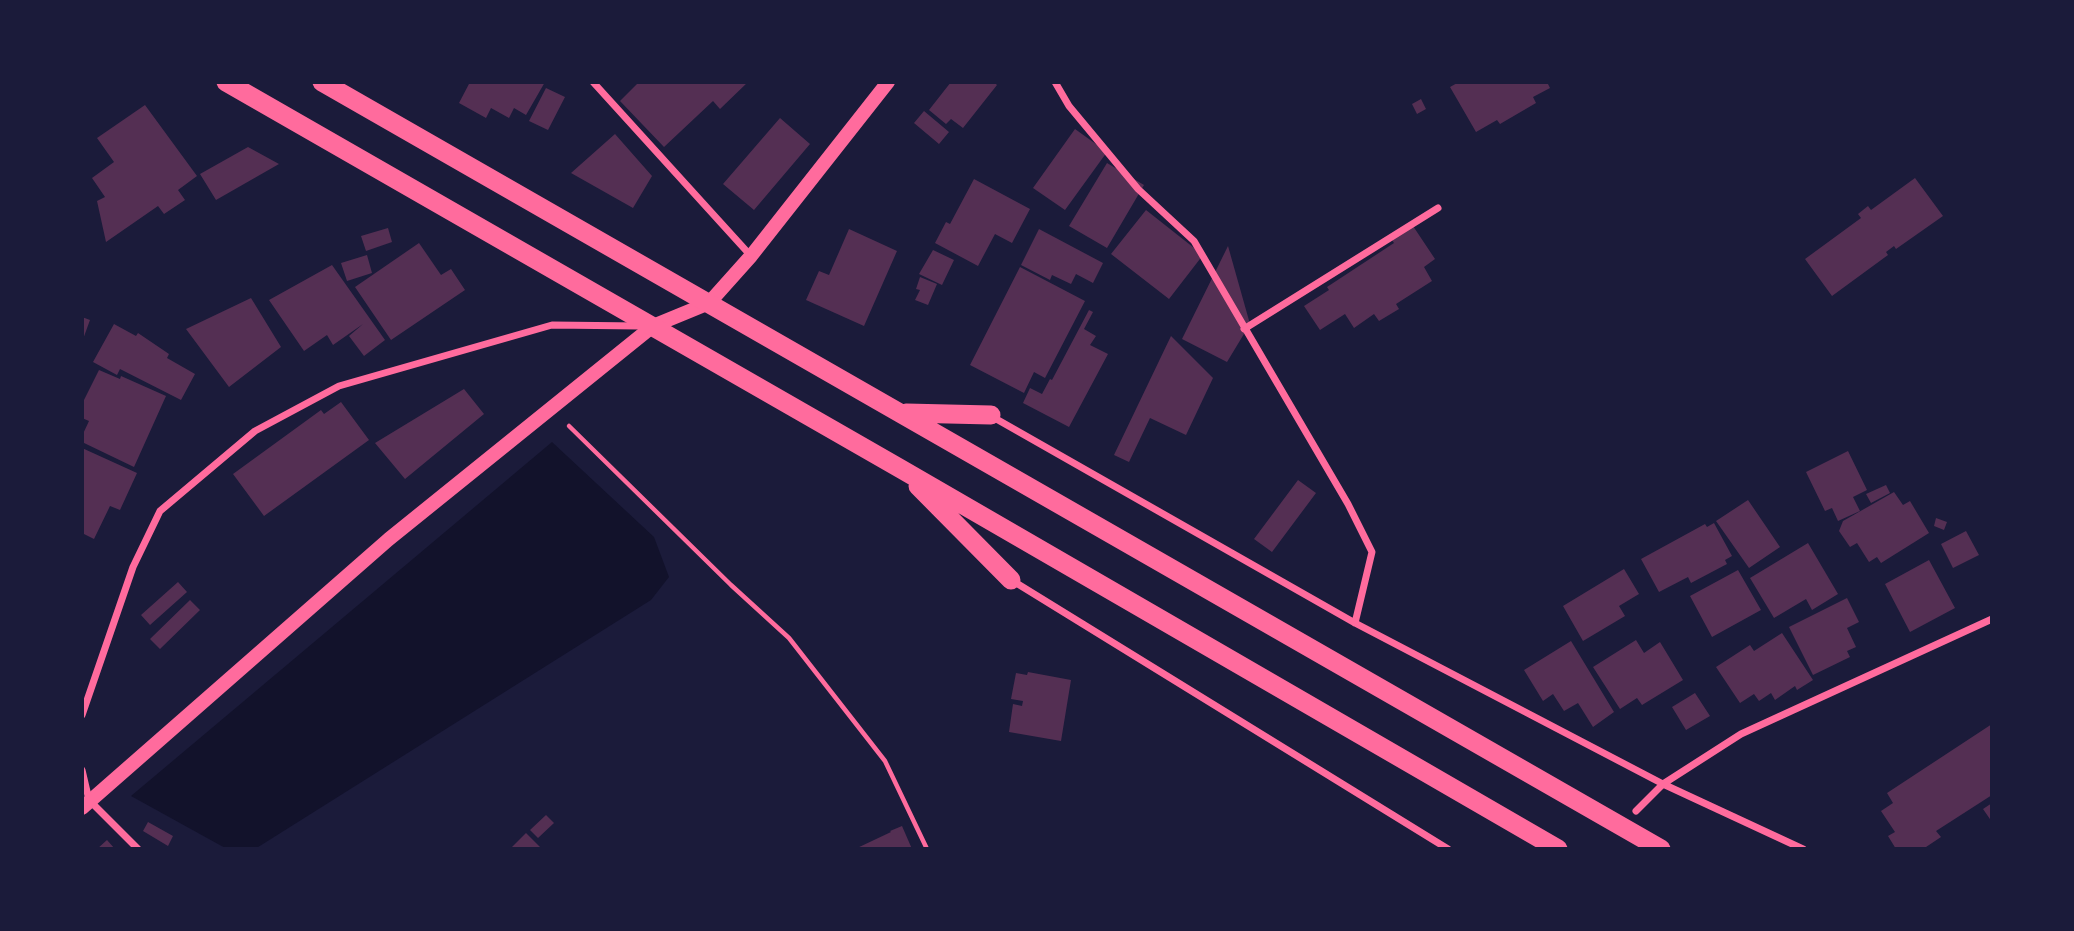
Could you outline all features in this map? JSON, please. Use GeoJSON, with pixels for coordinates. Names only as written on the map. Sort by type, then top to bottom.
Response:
{"type":"FeatureCollection","features":[{"type":"Feature","properties":{"kind":"highway"},"geometry":{"type":"LineString","coordinates":[[226,82],[1558,849]]}},
{"type":"Feature","properties":{"kind":"highway"},"geometry":{"type":"LineString","coordinates":[[331,84],[1661,849]]}},
{"type":"Feature","properties":{"kind":"highway"},"geometry":{"type":"LineString","coordinates":[[901,413],[990,415]]}},
{"type":"Feature","properties":{"kind":"highway"},"geometry":{"type":"LineString","coordinates":[[901,469],[1011,580]]}},
{"type":"Feature","properties":{"kind":"main road"},"geometry":{"type":"LineString","coordinates":[[86,804],[389,539],[653,326],[709,303],[751,256],[888,82]]}},
{"type":"Feature","properties":{"kind":"street"},"geometry":{"type":"LineString","coordinates":[[593,82],[751,256]]}},
{"type":"Feature","properties":{"kind":"street"},"geometry":{"type":"LineString","coordinates":[[1055,82],[1069,106],[1138,189],[1194,241],[1348,504],[1372,552],[1355,624]]}},
{"type":"Feature","properties":{"kind":"street"},"geometry":{"type":"LineString","coordinates":[[1244,329],[1438,208]]}},
{"type":"Feature","properties":{"kind":"street"},"geometry":{"type":"LineString","coordinates":[[82,715],[133,567],[160,511],[255,431],[339,386],[552,325],[653,326]]}},
{"type":"Feature","properties":{"kind":"street"},"geometry":{"type":"LineString","coordinates":[[990,415],[1355,624],[1663,784],[1803,849]]}},
{"type":"Feature","properties":{"kind":"street"},"geometry":{"type":"LineString","coordinates":[[1011,580],[1448,849]]}},
{"type":"Feature","properties":{"kind":"street"},"geometry":{"type":"LineString","coordinates":[[1636,811],[1663,784],[1741,734],[1992,619]]}},
{"type":"Feature","properties":{"kind":"street"},"geometry":{"type":"LineString","coordinates":[[82,770],[86,804],[138,849]]}},
{"type":"Feature","properties":{"kind":"path"},"geometry":{"type":"LineString","coordinates":[[551,409],[789,638],[885,761],[927,849]]}},
{"type":"Feature","properties":{"kind":"shaded area"},"geometry":{"type":"Polygon","coordinates":[[[552,442],[654,537],[669,577],[651,600],[255,849],[227,849],[131,796],[552,442]]]}},
{"type":"Feature","properties":{"kind":"building"},"geometry":{"type":"Polygon","coordinates":[[[470,82],[545,82],[526,115],[514,108],[509,118],[491,108],[486,118],[459,103],[470,82]]]}},
{"type":"Feature","properties":{"kind":"building"},"geometry":{"type":"Polygon","coordinates":[[[639,82],[748,82],[720,109],[713,101],[664,147],[620,101],[639,82]]]}},
{"type":"Feature","properties":{"kind":"building"},"geometry":{"type":"Polygon","coordinates":[[[951,82],[994,82],[997,85],[963,128],[951,119],[946,124],[929,110],[951,82]]]}},
{"type":"Feature","properties":{"kind":"building"},"geometry":{"type":"Polygon","coordinates":[[[1459,82],[1547,82],[1550,88],[1533,97],[1536,103],[1500,124],[1497,120],[1476,132],[1450,87],[1459,82]]]}},
{"type":"Feature","properties":{"kind":"building"},"geometry":{"type":"Polygon","coordinates":[[[546,88],[565,97],[548,130],[529,121],[546,88]]]}},
{"type":"Feature","properties":{"kind":"building"},"geometry":{"type":"Polygon","coordinates":[[[1421,99],[1426,109],[1417,114],[1412,104],[1421,99]]]}},
{"type":"Feature","properties":{"kind":"building"},"geometry":{"type":"Polygon","coordinates":[[[145,105],[197,176],[178,190],[185,200],[164,214],[158,206],[106,242],[97,201],[105,197],[92,178],[114,162],[97,138],[145,105]]]}},
{"type":"Feature","properties":{"kind":"building"},"geometry":{"type":"Polygon","coordinates":[[[924,111],[949,132],[939,144],[914,123],[924,111]]]}},
{"type":"Feature","properties":{"kind":"building"},"geometry":{"type":"Polygon","coordinates":[[[780,118],[810,144],[754,210],[723,184],[780,118]]]}},
{"type":"Feature","properties":{"kind":"building"},"geometry":{"type":"Polygon","coordinates":[[[1075,129],[1107,152],[1065,210],[1033,188],[1075,129]]]}},
{"type":"Feature","properties":{"kind":"building"},"geometry":{"type":"Polygon","coordinates":[[[615,134],[652,176],[633,208],[571,173],[615,134]]]}},
{"type":"Feature","properties":{"kind":"building"},"geometry":{"type":"Polygon","coordinates":[[[248,147],[279,164],[216,200],[200,174],[248,147]]]}},
{"type":"Feature","properties":{"kind":"building"},"geometry":{"type":"Polygon","coordinates":[[[1107,163],[1144,185],[1107,248],[1069,226],[1107,163]]]}},
{"type":"Feature","properties":{"kind":"building"},"geometry":{"type":"Polygon","coordinates":[[[1915,178],[1943,216],[1896,249],[1894,246],[1886,252],[1888,255],[1832,296],[1805,259],[1861,218],[1858,214],[1868,206],[1871,210],[1915,178]]]}},
{"type":"Feature","properties":{"kind":"building"},"geometry":{"type":"Polygon","coordinates":[[[974,179],[1030,209],[1012,243],[995,234],[978,266],[935,243],[946,222],[950,224],[974,179]]]}},
{"type":"Feature","properties":{"kind":"building"},"geometry":{"type":"Polygon","coordinates":[[[1146,210],[1203,255],[1169,299],[1111,254],[1146,210]]]}},
{"type":"Feature","properties":{"kind":"building"},"geometry":{"type":"Polygon","coordinates":[[[1413,226],[1435,259],[1424,267],[1432,281],[1396,304],[1399,309],[1379,321],[1374,314],[1354,328],[1345,314],[1320,330],[1304,306],[1329,290],[1327,287],[1394,243],[1392,240],[1413,226]]]}},
{"type":"Feature","properties":{"kind":"building"},"geometry":{"type":"Polygon","coordinates":[[[388,228],[392,242],[366,251],[361,236],[388,228]]]}},
{"type":"Feature","properties":{"kind":"building"},"geometry":{"type":"Polygon","coordinates":[[[849,229],[897,251],[864,326],[806,300],[819,271],[829,275],[849,229]]]}},
{"type":"Feature","properties":{"kind":"building"},"geometry":{"type":"Polygon","coordinates":[[[1039,229],[1103,263],[1093,283],[1076,274],[1071,284],[1052,275],[1050,280],[1021,265],[1039,229]]]}},
{"type":"Feature","properties":{"kind":"building"},"geometry":{"type":"Polygon","coordinates":[[[419,243],[441,275],[451,269],[465,290],[391,340],[355,287],[419,243]]]}},
{"type":"Feature","properties":{"kind":"building"},"geometry":{"type":"Polygon","coordinates":[[[1228,246],[1250,324],[1227,362],[1182,339],[1228,246]]]}},
{"type":"Feature","properties":{"kind":"building"},"geometry":{"type":"Polygon","coordinates":[[[933,250],[954,260],[942,285],[919,274],[933,250]]]}},
{"type":"Feature","properties":{"kind":"building"},"geometry":{"type":"Polygon","coordinates":[[[367,255],[372,273],[347,281],[341,263],[367,255]]]}},
{"type":"Feature","properties":{"kind":"building"},"geometry":{"type":"Polygon","coordinates":[[[332,265],[385,340],[364,356],[349,336],[363,324],[333,345],[327,335],[304,351],[269,300],[332,265]]]}},
{"type":"Feature","properties":{"kind":"building"},"geometry":{"type":"Polygon","coordinates":[[[1020,267],[1085,301],[1045,378],[1034,372],[1024,393],[970,365],[1020,267]]]}},
{"type":"Feature","properties":{"kind":"building"},"geometry":{"type":"Polygon","coordinates":[[[920,277],[937,284],[928,305],[915,300],[920,290],[916,289],[920,277]]]}},
{"type":"Feature","properties":{"kind":"building"},"geometry":{"type":"Polygon","coordinates":[[[251,298],[281,347],[229,387],[186,329],[251,298]]]}},
{"type":"Feature","properties":{"kind":"building"},"geometry":{"type":"Polygon","coordinates":[[[1089,310],[1093,312],[1084,329],[1096,336],[1090,345],[1108,354],[1069,427],[1023,403],[1030,388],[1042,394],[1050,379],[1052,380],[1089,310]]]}},
{"type":"Feature","properties":{"kind":"building"},"geometry":{"type":"Polygon","coordinates":[[[82,317],[90,320],[82,342],[82,317]]]}},
{"type":"Feature","properties":{"kind":"building"},"geometry":{"type":"Polygon","coordinates":[[[114,324],[136,336],[138,333],[169,354],[167,358],[195,374],[181,400],[120,369],[117,375],[93,362],[114,324]]]}},
{"type":"Feature","properties":{"kind":"building"},"geometry":{"type":"Polygon","coordinates":[[[1171,336],[1213,378],[1186,435],[1150,418],[1129,462],[1114,455],[1171,336]]]}},
{"type":"Feature","properties":{"kind":"building"},"geometry":{"type":"Polygon","coordinates":[[[99,370],[120,379],[121,376],[166,396],[134,467],[82,442],[89,421],[82,418],[82,404],[99,370]]]}},
{"type":"Feature","properties":{"kind":"building"},"geometry":{"type":"Polygon","coordinates":[[[464,389],[484,414],[405,479],[375,443],[464,389]]]}},
{"type":"Feature","properties":{"kind":"building"},"geometry":{"type":"Polygon","coordinates":[[[341,402],[369,440],[264,516],[233,474],[321,410],[324,414],[341,402]]]}},
{"type":"Feature","properties":{"kind":"building"},"geometry":{"type":"Polygon","coordinates":[[[82,448],[137,473],[120,510],[110,506],[94,539],[82,533],[82,448]]]}},
{"type":"Feature","properties":{"kind":"building"},"geometry":{"type":"Polygon","coordinates":[[[1848,451],[1867,490],[1853,497],[1860,511],[1838,521],[1832,508],[1825,511],[1806,472],[1848,451]]]}},
{"type":"Feature","properties":{"kind":"building"},"geometry":{"type":"Polygon","coordinates":[[[1298,480],[1316,493],[1272,552],[1254,539],[1298,480]]]}},
{"type":"Feature","properties":{"kind":"building"},"geometry":{"type":"Polygon","coordinates":[[[1886,485],[1890,493],[1871,503],[1866,494],[1886,485]]]}},
{"type":"Feature","properties":{"kind":"building"},"geometry":{"type":"Polygon","coordinates":[[[1894,492],[1903,505],[1910,501],[1929,533],[1881,563],[1877,557],[1869,562],[1857,543],[1850,547],[1839,531],[1843,521],[1894,492]]]}},
{"type":"Feature","properties":{"kind":"building"},"geometry":{"type":"Polygon","coordinates":[[[1748,500],[1780,547],[1749,568],[1716,521],[1748,500]]]}},
{"type":"Feature","properties":{"kind":"building"},"geometry":{"type":"Polygon","coordinates":[[[1936,518],[1947,522],[1944,530],[1934,526],[1936,518]]]}},
{"type":"Feature","properties":{"kind":"building"},"geometry":{"type":"Polygon","coordinates":[[[1714,523],[1732,556],[1725,560],[1727,564],[1691,583],[1688,577],[1659,592],[1641,559],[1705,524],[1707,527],[1714,523]]]}},
{"type":"Feature","properties":{"kind":"building"},"geometry":{"type":"Polygon","coordinates":[[[1966,531],[1979,555],[1953,568],[1941,544],[1966,531]]]}},
{"type":"Feature","properties":{"kind":"building"},"geometry":{"type":"Polygon","coordinates":[[[1808,543],[1838,594],[1812,610],[1806,599],[1774,618],[1750,578],[1808,543]]]}},
{"type":"Feature","properties":{"kind":"building"},"geometry":{"type":"Polygon","coordinates":[[[1929,560],[1955,608],[1910,632],[1885,584],[1929,560]]]}},
{"type":"Feature","properties":{"kind":"building"},"geometry":{"type":"Polygon","coordinates":[[[1624,569],[1639,594],[1619,606],[1625,616],[1583,641],[1563,606],[1624,569]]]}},
{"type":"Feature","properties":{"kind":"building"},"geometry":{"type":"Polygon","coordinates":[[[1738,570],[1761,610],[1712,637],[1690,596],[1738,570]]]}},
{"type":"Feature","properties":{"kind":"building"},"geometry":{"type":"Polygon","coordinates":[[[178,582],[187,592],[150,625],[141,615],[178,582]]]}},
{"type":"Feature","properties":{"kind":"building"},"geometry":{"type":"Polygon","coordinates":[[[1847,598],[1859,622],[1847,628],[1856,647],[1847,651],[1850,657],[1813,675],[1789,627],[1847,598]]]}},
{"type":"Feature","properties":{"kind":"building"},"geometry":{"type":"Polygon","coordinates":[[[190,600],[200,610],[160,649],[150,639],[190,600]]]}},
{"type":"Feature","properties":{"kind":"building"},"geometry":{"type":"Polygon","coordinates":[[[1782,633],[1813,680],[1797,690],[1795,686],[1775,700],[1771,693],[1759,701],[1754,694],[1740,703],[1716,667],[1750,645],[1754,651],[1782,633]]]}},
{"type":"Feature","properties":{"kind":"building"},"geometry":{"type":"Polygon","coordinates":[[[1636,640],[1644,653],[1660,642],[1683,680],[1642,705],[1637,698],[1620,709],[1593,667],[1636,640]]]}},
{"type":"Feature","properties":{"kind":"building"},"geometry":{"type":"Polygon","coordinates":[[[1571,641],[1614,712],[1593,727],[1578,703],[1564,711],[1553,694],[1543,701],[1524,670],[1571,641]]]}},
{"type":"Feature","properties":{"kind":"building"},"geometry":{"type":"Polygon","coordinates":[[[1028,672],[1071,680],[1061,741],[1009,732],[1013,704],[1022,706],[1023,701],[1011,699],[1016,673],[1027,675],[1028,672]]]}},
{"type":"Feature","properties":{"kind":"building"},"geometry":{"type":"Polygon","coordinates":[[[1695,693],[1710,716],[1686,730],[1672,707],[1695,693]]]}},
{"type":"Feature","properties":{"kind":"building"},"geometry":{"type":"Polygon","coordinates":[[[1992,724],[1992,795],[1936,831],[1941,837],[1923,849],[1896,849],[1888,836],[1895,832],[1881,811],[1893,803],[1887,793],[1992,724]]]}},
{"type":"Feature","properties":{"kind":"building"},"geometry":{"type":"Polygon","coordinates":[[[1992,803],[1992,822],[1983,809],[1992,803]]]}},
{"type":"Feature","properties":{"kind":"building"},"geometry":{"type":"Polygon","coordinates":[[[546,815],[554,823],[538,838],[530,830],[546,815]]]}},
{"type":"Feature","properties":{"kind":"building"},"geometry":{"type":"Polygon","coordinates":[[[148,822],[173,836],[168,846],[143,831],[148,822]]]}},
{"type":"Feature","properties":{"kind":"building"},"geometry":{"type":"Polygon","coordinates":[[[902,826],[912,849],[855,849],[890,831],[902,826]]]}},
{"type":"Feature","properties":{"kind":"building"},"geometry":{"type":"Polygon","coordinates":[[[526,833],[542,849],[510,849],[526,833]]]}},
{"type":"Feature","properties":{"kind":"building"},"geometry":{"type":"Polygon","coordinates":[[[107,840],[115,849],[97,849],[107,840]]]}}]}
